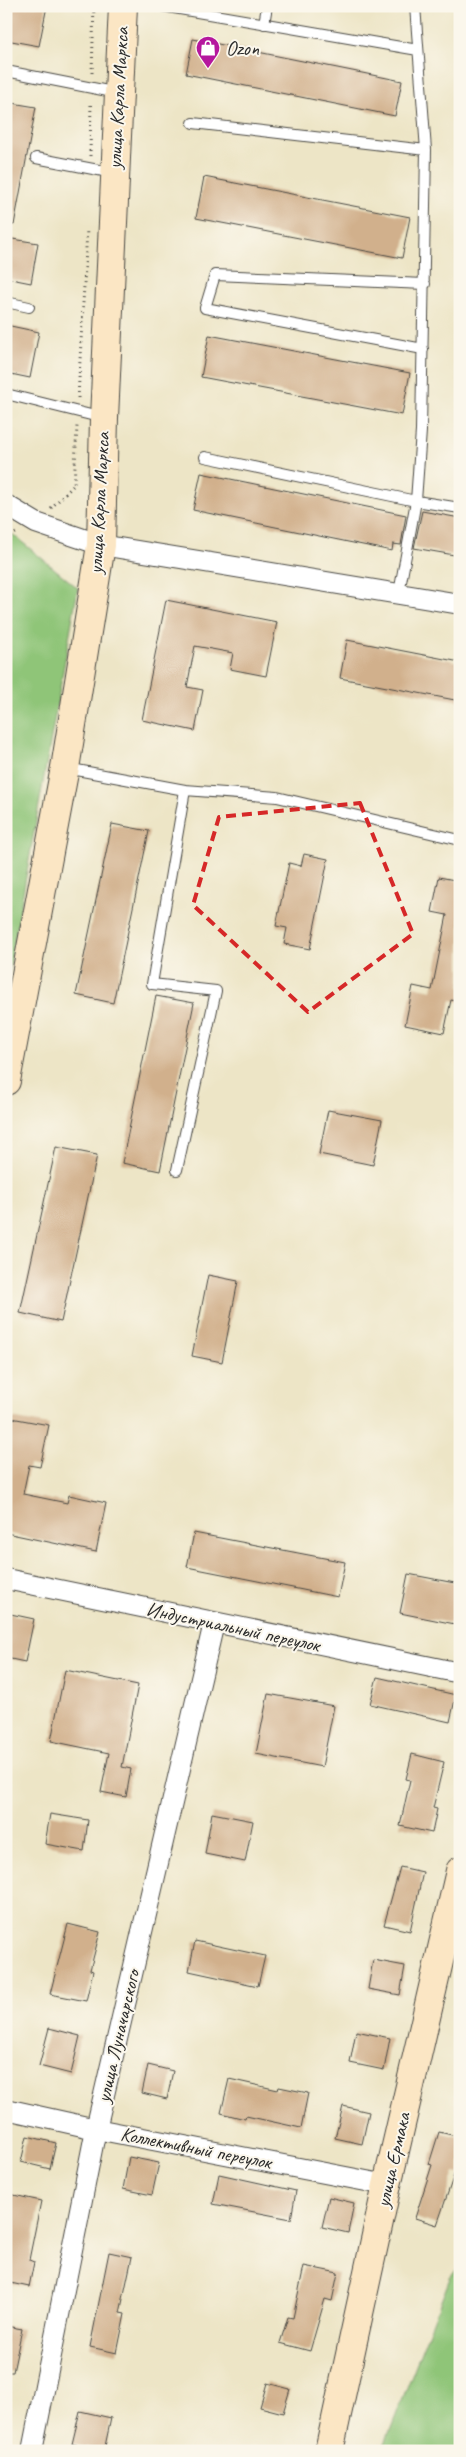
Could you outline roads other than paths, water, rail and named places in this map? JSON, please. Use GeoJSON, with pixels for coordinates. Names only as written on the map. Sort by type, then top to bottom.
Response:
{"type":"FeatureCollection","features":[{"type":"Feature","properties":{"kind":"main road","name":"улица Карла Маркса"},"geometry":{"type":"LineString","coordinates":[[6,1082],[65,768],[101,545],[104,418],[103,171],[119,94],[123,6]]}},
{"type":"Feature","properties":{"kind":"main road","name":"улица Ермака"},"geometry":{"type":"LineString","coordinates":[[329,2451],[387,2184],[460,1870]]}},
{"type":"Feature","properties":{"kind":"street"},"geometry":{"type":"LineString","coordinates":[[6,504],[36,523],[101,545],[460,604]]}},
{"type":"Feature","properties":{"kind":"street","name":"Индустриальный переулок"},"geometry":{"type":"LineString","coordinates":[[6,1579],[460,1673]]}},
{"type":"Feature","properties":{"kind":"street","name":"улица Луначарского"},"geometry":{"type":"LineString","coordinates":[[32,2451],[96,2130],[214,1623]]}},
{"type":"Feature","properties":{"kind":"street","name":"Коллективный переулок"},"geometry":{"type":"LineString","coordinates":[[6,2109],[96,2130],[387,2184]]}},
{"type":"Feature","properties":{"kind":"lane"},"geometry":{"type":"LineString","coordinates":[[162,6],[418,50]]}},
{"type":"Feature","properties":{"kind":"lane"},"geometry":{"type":"LineString","coordinates":[[264,24],[267,6]]}},
{"type":"Feature","properties":{"kind":"lane"},"geometry":{"type":"LineString","coordinates":[[399,593],[416,501],[421,431],[426,150],[415,6]]}},
{"type":"Feature","properties":{"kind":"lane"},"geometry":{"type":"LineString","coordinates":[[6,71],[119,94]]}},
{"type":"Feature","properties":{"kind":"lane"},"geometry":{"type":"LineString","coordinates":[[193,123],[426,150]]}},
{"type":"Feature","properties":{"kind":"lane"},"geometry":{"type":"LineString","coordinates":[[36,158],[103,171]]}},
{"type":"Feature","properties":{"kind":"lane"},"geometry":{"type":"LineString","coordinates":[[423,348],[206,308],[215,275],[425,284]]}},
{"type":"Feature","properties":{"kind":"lane"},"geometry":{"type":"LineString","coordinates":[[6,302],[29,307]]}},
{"type":"Feature","properties":{"kind":"lane"},"geometry":{"type":"LineString","coordinates":[[6,394],[104,418]]}},
{"type":"Feature","properties":{"kind":"lane"},"geometry":{"type":"LineString","coordinates":[[205,457],[416,501],[460,508]]}},
{"type":"Feature","properties":{"kind":"lane"},"geometry":{"type":"LineString","coordinates":[[65,768],[185,790],[277,797],[460,840]]}},
{"type":"Feature","properties":{"kind":"lane"},"geometry":{"type":"LineString","coordinates":[[177,1170],[216,991],[152,984],[185,790]]}},
{"type":"Feature","properties":{"kind":"place","name":"Ozon"},"geometry":{"type":"Point","coordinates":[208,69]}}]}
